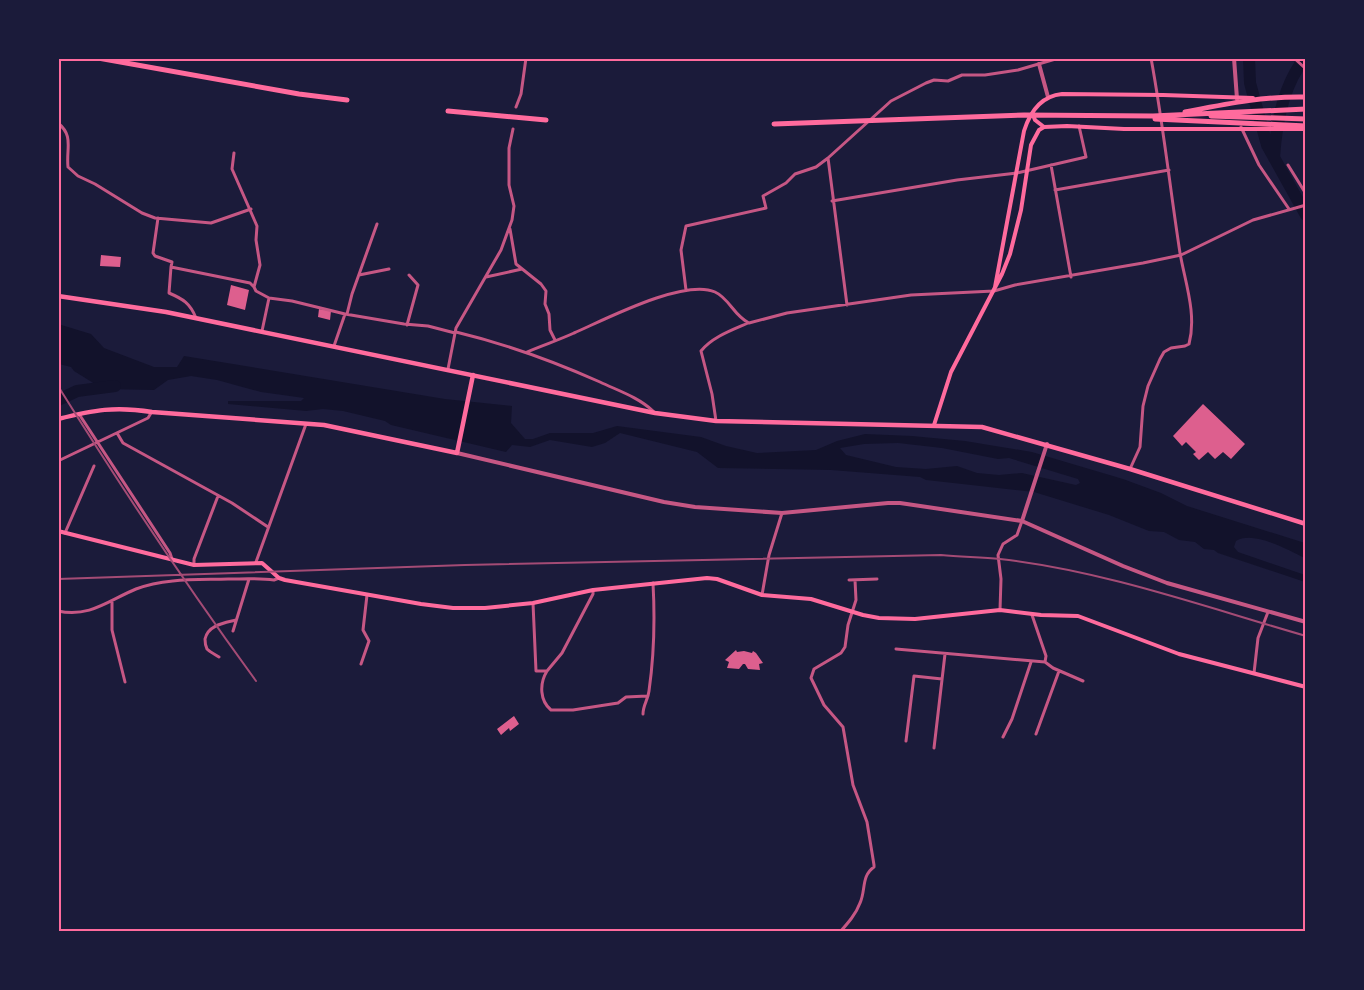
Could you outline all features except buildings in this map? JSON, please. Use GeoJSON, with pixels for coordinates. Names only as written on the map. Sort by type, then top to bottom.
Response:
{"type":"FeatureCollection","features":[{"type":"Feature","properties":{"kind":"highway"},"geometry":{"type":"LineString","coordinates":[[98,58],[252,86],[347,100]]}},
{"type":"Feature","properties":{"kind":"highway"},"geometry":{"type":"LineString","coordinates":[[1100,116],[1185,112],[1244,100],[1273,97],[1305,98]]}},
{"type":"Feature","properties":{"kind":"highway"},"geometry":{"type":"LineString","coordinates":[[774,124],[954,116],[1181,115],[1305,109]]}},
{"type":"Feature","properties":{"kind":"highway"},"geometry":{"type":"LineString","coordinates":[[448,111],[546,120]]}},
{"type":"Feature","properties":{"kind":"highway"},"geometry":{"type":"LineString","coordinates":[[1181,115],[1305,118]]}},
{"type":"Feature","properties":{"kind":"highway"},"geometry":{"type":"LineString","coordinates":[[1100,116],[1305,128]]}},
{"type":"Feature","properties":{"kind":"main road"},"geometry":{"type":"LineString","coordinates":[[994,291],[1024,131],[1029,117],[1048,97],[1062,94],[1237,99],[1305,98]]}},
{"type":"Feature","properties":{"kind":"main road"},"geometry":{"type":"LineString","coordinates":[[1034,110],[1033,118],[1044,127]]}},
{"type":"Feature","properties":{"kind":"main road"},"geometry":{"type":"LineString","coordinates":[[934,425],[951,372],[994,291],[1015,237],[1033,138],[1036,133],[1044,127],[1079,126],[1163,130],[1305,128]]}},
{"type":"Feature","properties":{"kind":"main road"},"geometry":{"type":"LineString","coordinates":[[58,296],[196,318],[448,369],[611,406],[655,413],[716,421],[982,427],[1047,444],[1305,524]]}},
{"type":"Feature","properties":{"kind":"main road"},"geometry":{"type":"LineString","coordinates":[[58,420],[112,407],[306,424],[365,432],[457,451],[473,375]]}},
{"type":"Feature","properties":{"kind":"main road"},"geometry":{"type":"LineString","coordinates":[[61,533],[194,565],[262,563],[279,578],[367,595],[453,608],[485,608],[533,603],[593,590],[695,579],[717,579],[762,595],[811,599],[872,617],[915,619],[1000,610],[1032,615],[1078,616],[1179,654],[1305,687]]}},
{"type":"Feature","properties":{"kind":"street"},"geometry":{"type":"LineString","coordinates":[[516,106],[521,94],[526,58]]}},
{"type":"Feature","properties":{"kind":"street"},"geometry":{"type":"LineString","coordinates":[[686,290],[681,250],[686,226],[766,208],[763,196],[786,183],[795,174],[816,167],[891,102],[926,83],[934,80],[948,81],[962,75],[1007,72],[1059,58]]}},
{"type":"Feature","properties":{"kind":"street"},"geometry":{"type":"LineString","coordinates":[[1130,469],[1140,447],[1143,406],[1148,386],[1160,359],[1164,352],[1171,348],[1187,346],[1190,340],[1190,299],[1181,255],[1151,58]]}},
{"type":"Feature","properties":{"kind":"street"},"geometry":{"type":"LineString","coordinates":[[1234,58],[1242,130],[1259,165],[1290,209]]}},
{"type":"Feature","properties":{"kind":"street"},"geometry":{"type":"LineString","coordinates":[[1296,60],[1305,68]]}},
{"type":"Feature","properties":{"kind":"street"},"geometry":{"type":"LineString","coordinates":[[1039,64],[1048,97]]}},
{"type":"Feature","properties":{"kind":"street"},"geometry":{"type":"LineString","coordinates":[[58,123],[66,129],[68,137],[68,167],[78,176],[142,213],[158,218],[211,223],[251,209]]}},
{"type":"Feature","properties":{"kind":"street"},"geometry":{"type":"LineString","coordinates":[[832,201],[957,180],[1017,173],[1086,157],[1079,126]]}},
{"type":"Feature","properties":{"kind":"street"},"geometry":{"type":"LineString","coordinates":[[448,369],[455,332],[501,250],[510,228],[514,206],[509,185],[509,148],[513,129]]}},
{"type":"Feature","properties":{"kind":"street"},"geometry":{"type":"LineString","coordinates":[[234,153],[232,170],[257,226],[256,240],[260,260],[254,287]]}},
{"type":"Feature","properties":{"kind":"street"},"geometry":{"type":"LineString","coordinates":[[828,158],[847,305]]}},
{"type":"Feature","properties":{"kind":"street"},"geometry":{"type":"LineString","coordinates":[[1051,165],[1071,277]]}},
{"type":"Feature","properties":{"kind":"street"},"geometry":{"type":"LineString","coordinates":[[1288,165],[1305,194]]}},
{"type":"Feature","properties":{"kind":"street"},"geometry":{"type":"LineString","coordinates":[[1055,190],[1168,170]]}},
{"type":"Feature","properties":{"kind":"street"},"geometry":{"type":"LineString","coordinates":[[716,421],[701,351],[724,334],[748,323],[787,313],[911,295],[994,291],[1015,285],[1071,277],[1181,255],[1253,220],[1305,205]]}},
{"type":"Feature","properties":{"kind":"street"},"geometry":{"type":"LineString","coordinates":[[158,218],[153,253],[171,262],[169,293],[184,300],[192,307],[196,318]]}},
{"type":"Feature","properties":{"kind":"street"},"geometry":{"type":"LineString","coordinates":[[334,346],[377,224]]}},
{"type":"Feature","properties":{"kind":"street"},"geometry":{"type":"LineString","coordinates":[[510,228],[516,264],[541,284],[546,291],[545,304],[549,314],[550,330],[555,340]]}},
{"type":"Feature","properties":{"kind":"street"},"geometry":{"type":"LineString","coordinates":[[171,267],[250,284],[256,291],[269,298],[407,325],[428,326],[500,342],[639,399],[655,413]]}},
{"type":"Feature","properties":{"kind":"street"},"geometry":{"type":"LineString","coordinates":[[359,274],[389,268]]}},
{"type":"Feature","properties":{"kind":"street"},"geometry":{"type":"LineString","coordinates":[[486,277],[523,269]]}},
{"type":"Feature","properties":{"kind":"street"},"geometry":{"type":"LineString","coordinates":[[407,325],[418,285],[409,275]]}},
{"type":"Feature","properties":{"kind":"street"},"geometry":{"type":"LineString","coordinates":[[527,352],[657,298],[686,290],[713,291],[748,323]]}},
{"type":"Feature","properties":{"kind":"street"},"geometry":{"type":"LineString","coordinates":[[262,331],[269,298]]}},
{"type":"Feature","properties":{"kind":"street"},"geometry":{"type":"LineString","coordinates":[[58,462],[148,418],[152,412]]}},
{"type":"Feature","properties":{"kind":"street"},"geometry":{"type":"LineString","coordinates":[[79,414],[172,559]]}},
{"type":"Feature","properties":{"kind":"street"},"geometry":{"type":"LineString","coordinates":[[256,562],[306,424]]}},
{"type":"Feature","properties":{"kind":"street"},"geometry":{"type":"LineString","coordinates":[[117,433],[123,443],[218,495],[268,526]]}},
{"type":"Feature","properties":{"kind":"street"},"geometry":{"type":"LineString","coordinates":[[1000,610],[1001,579],[998,555],[1003,544],[1017,535],[1047,444]]}},
{"type":"Feature","properties":{"kind":"street"},"geometry":{"type":"LineString","coordinates":[[457,451],[664,502],[695,507],[782,513],[888,503],[1022,521],[1167,583],[1305,622]]}},
{"type":"Feature","properties":{"kind":"street"},"geometry":{"type":"LineString","coordinates":[[61,533],[94,466]]}},
{"type":"Feature","properties":{"kind":"street"},"geometry":{"type":"LineString","coordinates":[[194,565],[194,559],[218,495]]}},
{"type":"Feature","properties":{"kind":"street"},"geometry":{"type":"LineString","coordinates":[[762,595],[769,555],[782,513]]}},
{"type":"Feature","properties":{"kind":"street"},"geometry":{"type":"LineString","coordinates":[[58,611],[73,613],[98,608],[136,589],[163,583],[279,578]]}},
{"type":"Feature","properties":{"kind":"street"},"geometry":{"type":"LineString","coordinates":[[233,631],[249,579]]}},
{"type":"Feature","properties":{"kind":"street"},"geometry":{"type":"LineString","coordinates":[[849,580],[877,579]]}},
{"type":"Feature","properties":{"kind":"street"},"geometry":{"type":"LineString","coordinates":[[840,932],[860,905],[867,873],[874,865],[867,822],[854,785],[843,727],[824,705],[811,678],[814,669],[843,650],[856,600],[855,580]]}},
{"type":"Feature","properties":{"kind":"street"},"geometry":{"type":"LineString","coordinates":[[643,714],[654,634],[653,583]]}},
{"type":"Feature","properties":{"kind":"street"},"geometry":{"type":"LineString","coordinates":[[593,590],[562,653],[546,671],[542,690],[546,704],[551,710],[573,710],[618,702],[626,697],[647,696]]}},
{"type":"Feature","properties":{"kind":"street"},"geometry":{"type":"LineString","coordinates":[[362,664],[369,641],[363,630],[367,595]]}},
{"type":"Feature","properties":{"kind":"street"},"geometry":{"type":"LineString","coordinates":[[112,601],[112,630],[125,682]]}},
{"type":"Feature","properties":{"kind":"street"},"geometry":{"type":"LineString","coordinates":[[533,603],[536,671],[546,671]]}},
{"type":"Feature","properties":{"kind":"street"},"geometry":{"type":"LineString","coordinates":[[1254,674],[1258,638],[1268,612]]}},
{"type":"Feature","properties":{"kind":"street"},"geometry":{"type":"LineString","coordinates":[[1032,615],[1046,656],[1045,662]]}},
{"type":"Feature","properties":{"kind":"street"},"geometry":{"type":"LineString","coordinates":[[219,657],[207,649],[205,638],[209,630],[219,624],[236,620]]}},
{"type":"Feature","properties":{"kind":"street"},"geometry":{"type":"LineString","coordinates":[[896,649],[1045,662],[1083,681]]}},
{"type":"Feature","properties":{"kind":"street"},"geometry":{"type":"LineString","coordinates":[[934,748],[945,654]]}},
{"type":"Feature","properties":{"kind":"street"},"geometry":{"type":"LineString","coordinates":[[1002,737],[1012,719],[1031,662]]}},
{"type":"Feature","properties":{"kind":"street"},"geometry":{"type":"LineString","coordinates":[[1036,734],[1059,670]]}},
{"type":"Feature","properties":{"kind":"street"},"geometry":{"type":"LineString","coordinates":[[906,741],[914,676],[942,679]]}},
{"type":"Feature","properties":{"kind":"shaded area"},"geometry":{"type":"Polygon","coordinates":[[[58,324],[91,334],[104,348],[154,367],[177,367],[184,356],[445,399],[512,406],[511,423],[525,439],[533,439],[550,433],[593,433],[617,426],[701,437],[757,453],[816,450],[837,441],[865,434],[965,441],[1032,452],[1123,479],[1161,493],[1187,506],[1305,543],[1305,558],[1261,539],[1243,538],[1236,541],[1234,547],[1238,552],[1305,575],[1305,582],[1214,550],[1204,549],[1195,542],[1179,540],[1164,532],[1149,531],[1109,515],[1034,492],[926,480],[920,477],[831,470],[718,468],[697,452],[620,433],[605,443],[592,447],[550,440],[530,447],[512,445],[506,452],[391,425],[385,421],[343,411],[323,409],[306,411],[228,404],[228,401],[301,401],[304,398],[261,392],[217,380],[191,376],[168,380],[154,390],[103,389],[71,367],[59,364],[58,324]],[[898,443],[864,444],[840,448],[846,455],[896,467],[926,469],[957,466],[977,473],[999,475],[1022,473],[1076,485],[1080,483],[1078,479],[1009,458],[998,459],[942,448],[898,443]]]}},
{"type":"Feature","properties":{"kind":"waterway"},"geometry":{"type":"LineString","coordinates":[[1249,58],[1250,83],[1267,145],[1306,215]]}},
{"type":"Feature","properties":{"kind":"waterway"},"geometry":{"type":"LineString","coordinates":[[1274,158],[1286,93],[1291,80],[1305,58]]}},
{"type":"Feature","properties":{"kind":"waterway"},"geometry":{"type":"LineString","coordinates":[[58,400],[77,391],[115,386]]}},
{"type":"Feature","properties":{"kind":"railway"},"geometry":{"type":"LineString","coordinates":[[58,386],[154,535],[256,681]]}},
{"type":"Feature","properties":{"kind":"railway"},"geometry":{"type":"LineString","coordinates":[[58,579],[465,565],[941,555],[1000,559],[1078,572],[1154,591],[1306,636]]}}]}
